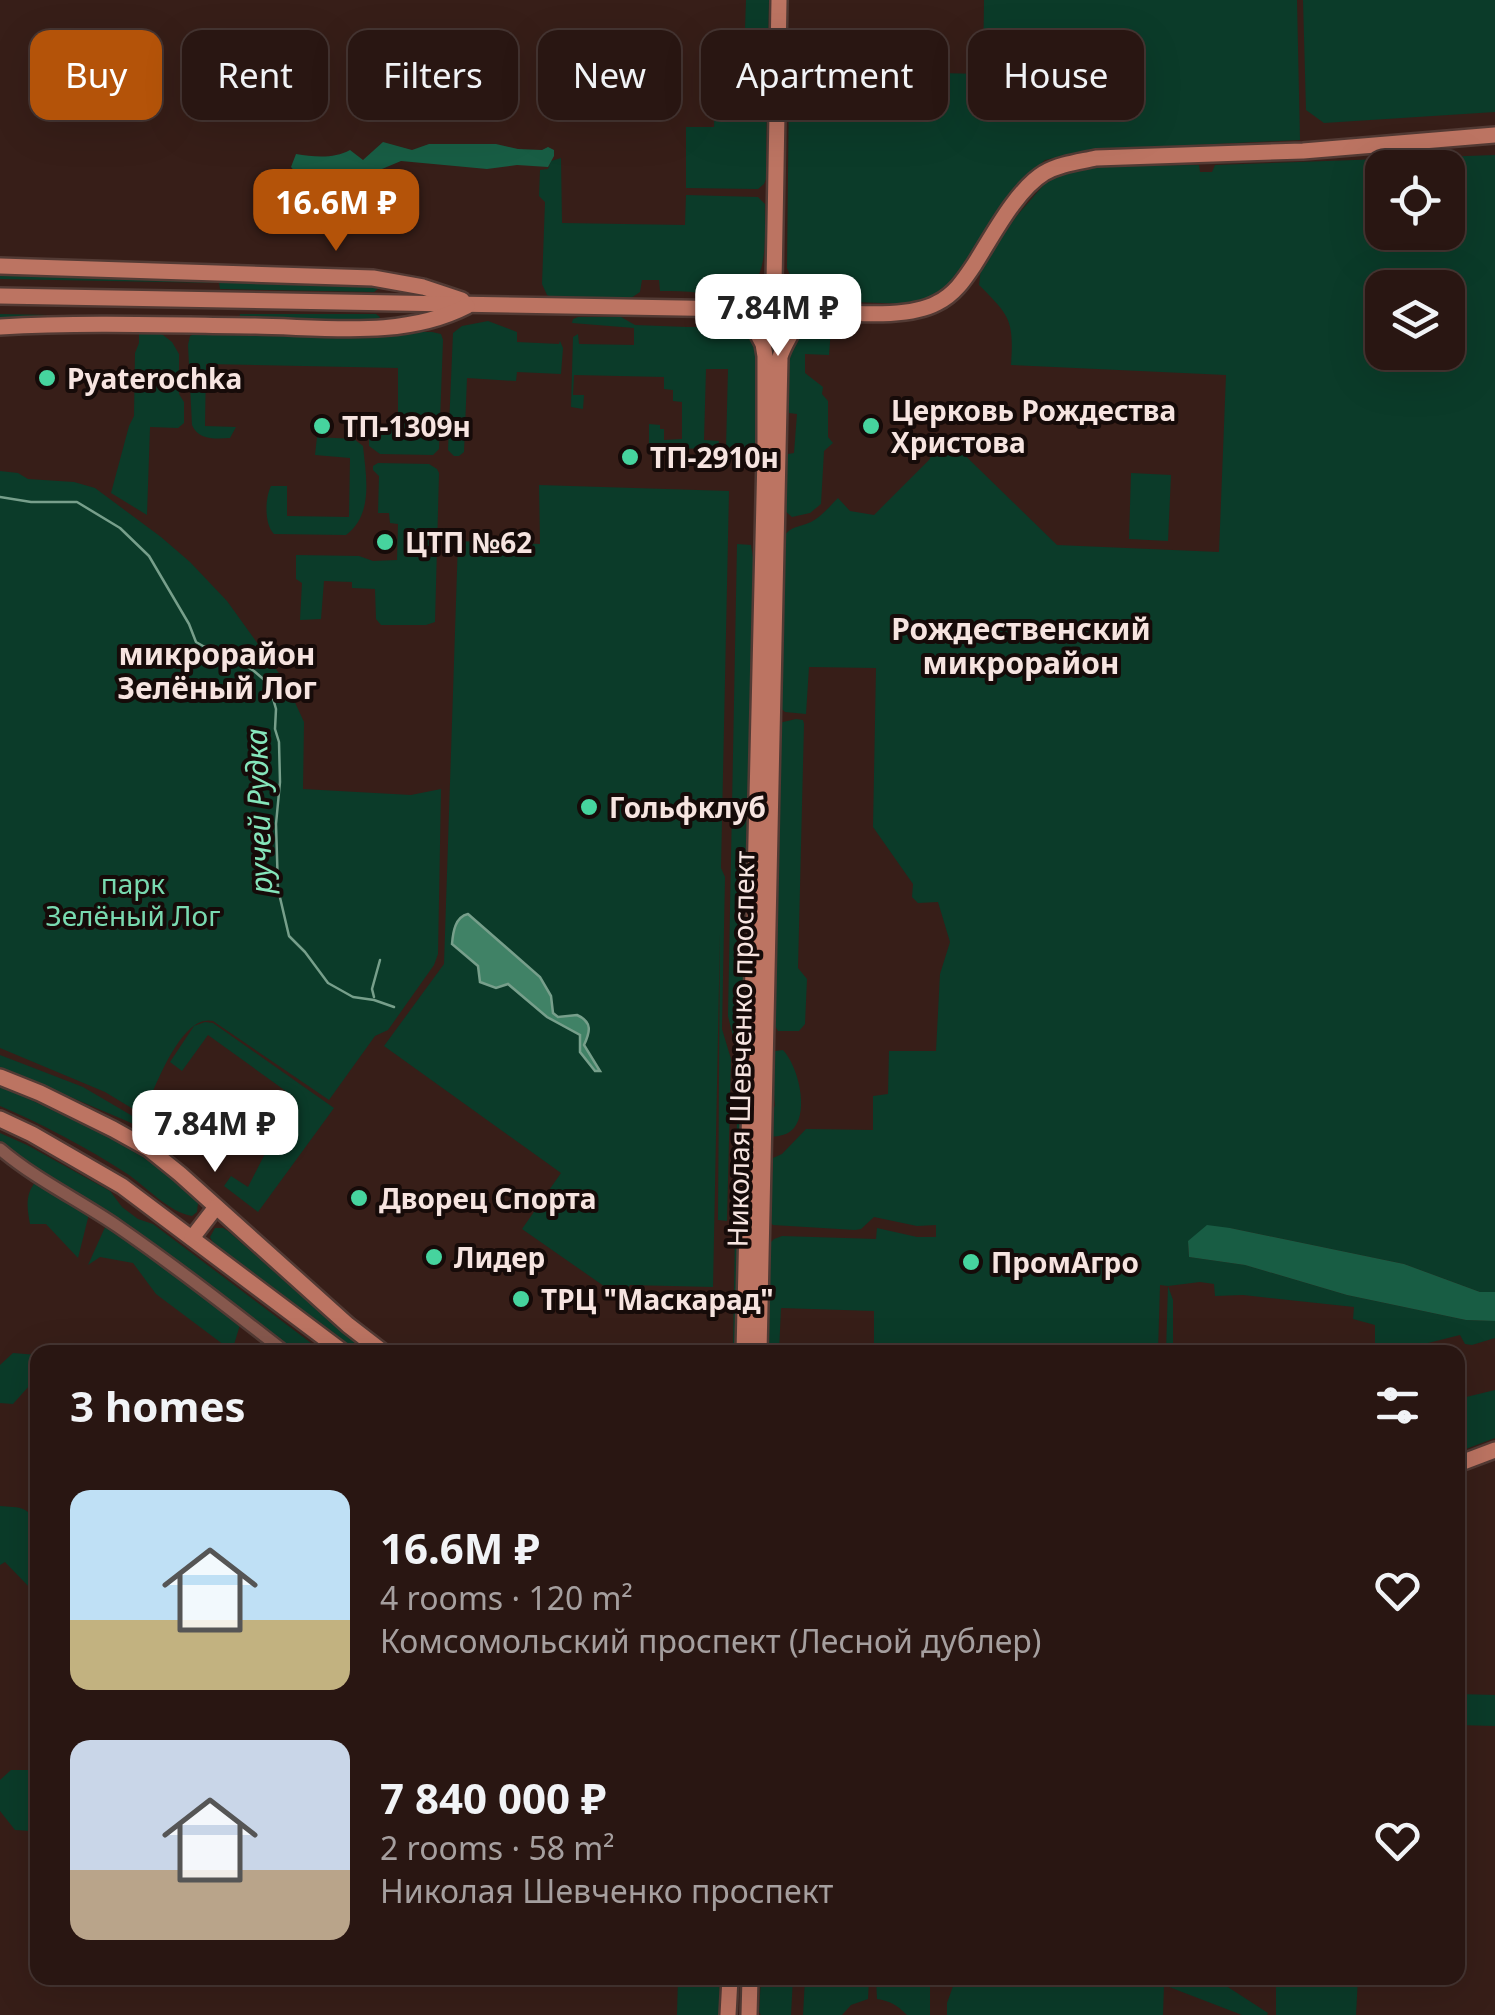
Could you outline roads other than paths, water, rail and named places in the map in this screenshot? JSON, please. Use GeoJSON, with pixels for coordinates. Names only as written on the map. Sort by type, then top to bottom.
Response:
{"type":"FeatureCollection","features":[{"type":"Feature","properties":{"kind":"main road"},"geometry":{"type":"LineString","coordinates":[[774,283],[779,0]]}},
{"type":"Feature","properties":{"kind":"main road"},"geometry":{"type":"LineString","coordinates":[[799,312],[909,312],[935,305],[963,282],[1022,193],[1041,175],[1064,164],[1096,158],[1303,151],[1495,135]]}},
{"type":"Feature","properties":{"kind":"main road"},"geometry":{"type":"LineString","coordinates":[[0,266],[373,278],[423,287],[470,304]]}},
{"type":"Feature","properties":{"kind":"main road"},"geometry":{"type":"LineString","coordinates":[[0,296],[738,309],[746,312],[756,332],[772,337],[792,328],[799,312],[791,291],[774,283],[754,292],[746,312]]}},
{"type":"Feature","properties":{"kind":"main road"},"geometry":{"type":"LineString","coordinates":[[0,327],[377,328],[425,322],[470,304]]}},
{"type":"Feature","properties":{"kind":"main road","name":"Николая Шевченко проспект"},"geometry":{"type":"LineString","coordinates":[[744,1345],[780,357],[792,328]]}},
{"type":"Feature","properties":{"kind":"main road","name":"Николая Шевченко проспект"},"geometry":{"type":"LineString","coordinates":[[756,332],[765,356],[759,1345]]}},
{"type":"Feature","properties":{"kind":"main road"},"geometry":{"type":"LineString","coordinates":[[0,1077],[149,1149],[374,1345]]}},
{"type":"Feature","properties":{"kind":"main road"},"geometry":{"type":"LineString","coordinates":[[0,1119],[122,1186],[334,1345]]}},
{"type":"Feature","properties":{"kind":"main road"},"geometry":{"type":"LineString","coordinates":[[192,1238],[216,1207]]}},
{"type":"Feature","properties":{"kind":"main road"},"geometry":{"type":"LineString","coordinates":[[1465,1461],[1495,1450]]}},
{"type":"Feature","properties":{"kind":"main road"},"geometry":{"type":"LineString","coordinates":[[749,2015],[750,1985]]}},
{"type":"Feature","properties":{"kind":"street"},"geometry":{"type":"LineString","coordinates":[[0,1149],[119,1227],[277,1345]]}},
{"type":"Feature","properties":{"kind":"street"},"geometry":{"type":"LineString","coordinates":[[0,1160],[18,1164]]}},
{"type":"Feature","properties":{"kind":"waterway","name":"ручей Рудка"},"geometry":{"type":"LineString","coordinates":[[0,497],[77,502],[120,528],[149,556],[196,642],[217,648],[269,684],[279,742],[278,889],[289,936],[328,983],[353,997],[394,1007]]}},
{"type":"Feature","properties":{"kind":"waterway","name":"ручей Рудка"},"geometry":{"type":"LineString","coordinates":[[374,997],[372,989],[380,960]]}},
{"type":"Feature","properties":{"kind":"place","name":"Pyaterochka"},"geometry":{"type":"Point","coordinates":[47,378]}},
{"type":"Feature","properties":{"kind":"place","name":"ТП-1309н"},"geometry":{"type":"Point","coordinates":[322,426]}},
{"type":"Feature","properties":{"kind":"place","name":"Церковь Рождества Христова"},"geometry":{"type":"Point","coordinates":[871,426]}},
{"type":"Feature","properties":{"kind":"place","name":"ТП-2910н"},"geometry":{"type":"Point","coordinates":[630,457]}},
{"type":"Feature","properties":{"kind":"place","name":"ЦТП №62"},"geometry":{"type":"Point","coordinates":[385,542]}},
{"type":"Feature","properties":{"kind":"place","name":"Гольфклуб"},"geometry":{"type":"Point","coordinates":[589,807]}},
{"type":"Feature","properties":{"kind":"place","name":"Дворец Спорта"},"geometry":{"type":"Point","coordinates":[359,1198]}},
{"type":"Feature","properties":{"kind":"place","name":"Лидер"},"geometry":{"type":"Point","coordinates":[434,1257]}},
{"type":"Feature","properties":{"kind":"place","name":"ПромАгро"},"geometry":{"type":"Point","coordinates":[971,1262]}},
{"type":"Feature","properties":{"kind":"place","name":"ТРЦ \"Маскарад\""},"geometry":{"type":"Point","coordinates":[521,1299]}},
{"type":"Feature","properties":{"kind":"district","name":"Рождественский микрорайон"},"geometry":{"type":"Point","coordinates":[1021,645]}},
{"type":"Feature","properties":{"kind":"district","name":"микрорайон Зелёный Лог"},"geometry":{"type":"Point","coordinates":[217,670]}},
{"type":"Feature","properties":{"kind":"park label","name":"парк Зелёный Лог"},"geometry":{"type":"Point","coordinates":[133,899]}}]}
